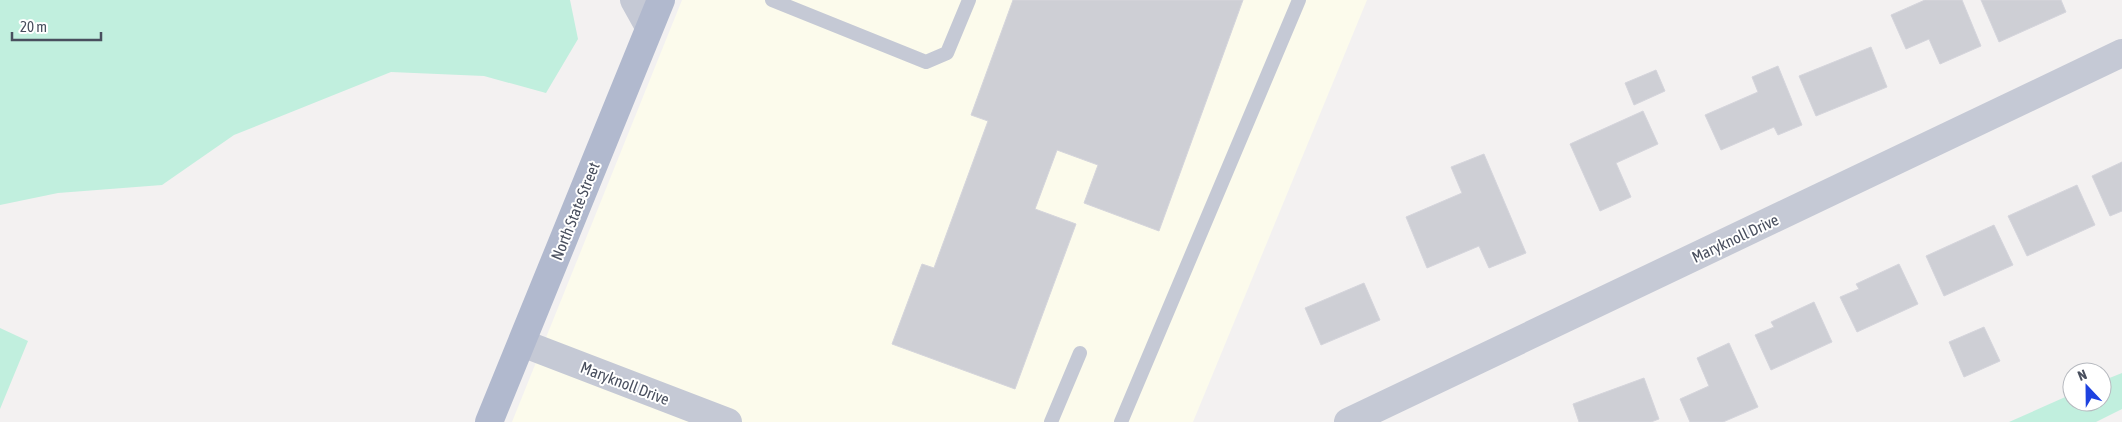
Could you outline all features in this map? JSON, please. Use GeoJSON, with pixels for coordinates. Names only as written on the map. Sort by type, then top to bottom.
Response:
{"type":"FeatureCollection","features":[{"type":"Feature","properties":{"kind":"main road","name":"North State Street"},"geometry":{"type":"LineString","coordinates":[[489,422],[660,0]]}},
{"type":"Feature","properties":{"kind":"street"},"geometry":{"type":"LineString","coordinates":[[634,0],[649,27]]}},
{"type":"Feature","properties":{"kind":"street","name":"Maryknoll Drive"},"geometry":{"type":"LineString","coordinates":[[1348,422],[2122,53]]}},
{"type":"Feature","properties":{"kind":"street","name":"Maryknoll Drive"},"geometry":{"type":"LineString","coordinates":[[522,343],[728,422]]}},
{"type":"Feature","properties":{"kind":"lane"},"geometry":{"type":"LineString","coordinates":[[772,0],[926,62],[947,53],[967,1]]}},
{"type":"Feature","properties":{"kind":"lane"},"geometry":{"type":"LineString","coordinates":[[1121,422],[1298,0]]}},
{"type":"Feature","properties":{"kind":"lane"},"geometry":{"type":"LineString","coordinates":[[1051,422],[1080,353]]}},
{"type":"Feature","properties":{"kind":"shaded area"},"geometry":{"type":"Polygon","coordinates":[[[682,0],[1367,0],[1193,422],[512,422],[682,0]]]}},
{"type":"Feature","properties":{"kind":"green space"},"geometry":{"type":"Polygon","coordinates":[[[0,0],[570,0],[578,39],[546,93],[484,76],[391,72],[234,135],[162,185],[58,193],[0,205],[0,0]]]}},
{"type":"Feature","properties":{"kind":"green space"},"geometry":{"type":"Polygon","coordinates":[[[0,328],[28,341],[0,409],[0,328]]]}},
{"type":"Feature","properties":{"kind":"green space"},"geometry":{"type":"Polygon","coordinates":[[[2122,373],[2122,409],[2096,422],[2009,422],[2062,398],[2062,412],[2112,412],[2112,377],[2122,373]]]}},
{"type":"Feature","properties":{"kind":"building"},"geometry":{"type":"Polygon","coordinates":[[[1013,0],[1243,0],[1159,231],[1084,203],[1098,165],[1057,150],[1035,209],[1076,224],[1015,389],[892,344],[922,264],[934,268],[988,121],[971,115],[1013,0]]]}},
{"type":"Feature","properties":{"kind":"building"},"geometry":{"type":"Polygon","coordinates":[[[1925,0],[1962,0],[1981,46],[1940,64],[1929,39],[1906,49],[1891,15],[1925,0]]]}},
{"type":"Feature","properties":{"kind":"building"},"geometry":{"type":"Polygon","coordinates":[[[1981,0],[2061,0],[2066,12],[1999,42],[1981,0]]]}},
{"type":"Feature","properties":{"kind":"building"},"geometry":{"type":"Polygon","coordinates":[[[1871,47],[1887,87],[1816,116],[1799,76],[1871,47]]]}},
{"type":"Feature","properties":{"kind":"building"},"geometry":{"type":"Polygon","coordinates":[[[1778,66],[1802,125],[1778,135],[1774,127],[1721,150],[1705,115],[1758,92],[1752,77],[1778,66]]]}},
{"type":"Feature","properties":{"kind":"building"},"geometry":{"type":"Polygon","coordinates":[[[1656,70],[1665,91],[1634,105],[1625,83],[1656,70]]]}},
{"type":"Feature","properties":{"kind":"building"},"geometry":{"type":"Polygon","coordinates":[[[1643,111],[1658,144],[1616,163],[1631,197],[1600,211],[1570,144],[1643,111]]]}},
{"type":"Feature","properties":{"kind":"building"},"geometry":{"type":"Polygon","coordinates":[[[1484,154],[1526,253],[1489,268],[1479,246],[1427,268],[1406,217],[1462,193],[1451,167],[1484,154]]]}},
{"type":"Feature","properties":{"kind":"building"},"geometry":{"type":"Polygon","coordinates":[[[2122,162],[2122,211],[2110,216],[2092,176],[2122,162]]]}},
{"type":"Feature","properties":{"kind":"building"},"geometry":{"type":"Polygon","coordinates":[[[2077,185],[2095,225],[2027,256],[2008,216],[2077,185]]]}},
{"type":"Feature","properties":{"kind":"building"},"geometry":{"type":"Polygon","coordinates":[[[1994,225],[2013,265],[1944,296],[1926,256],[1994,225]]]}},
{"type":"Feature","properties":{"kind":"building"},"geometry":{"type":"Polygon","coordinates":[[[1899,264],[1918,304],[1857,332],[1840,297],[1859,289],[1856,284],[1899,264]]]}},
{"type":"Feature","properties":{"kind":"building"},"geometry":{"type":"Polygon","coordinates":[[[1364,283],[1380,320],[1321,345],[1305,308],[1364,283]]]}},
{"type":"Feature","properties":{"kind":"building"},"geometry":{"type":"Polygon","coordinates":[[[1814,302],[1832,342],[1771,370],[1755,335],[1774,327],[1771,322],[1814,302]]]}},
{"type":"Feature","properties":{"kind":"building"},"geometry":{"type":"Polygon","coordinates":[[[1984,327],[2000,361],[1964,377],[1949,342],[1984,327]]]}},
{"type":"Feature","properties":{"kind":"building"},"geometry":{"type":"Polygon","coordinates":[[[1729,343],[1758,407],[1723,422],[1690,422],[1680,399],[1709,386],[1697,358],[1729,343]]]}},
{"type":"Feature","properties":{"kind":"building"},"geometry":{"type":"Polygon","coordinates":[[[1644,378],[1659,419],[1651,422],[1579,422],[1573,404],[1644,378]]]}}]}
